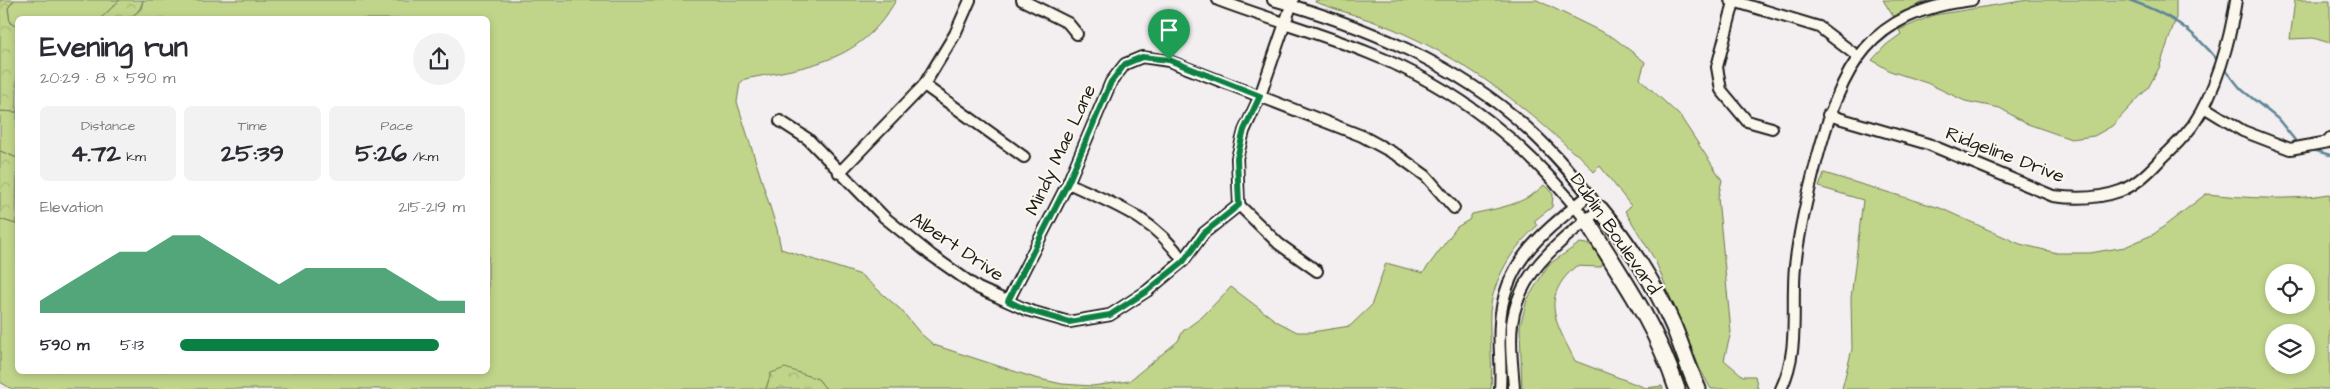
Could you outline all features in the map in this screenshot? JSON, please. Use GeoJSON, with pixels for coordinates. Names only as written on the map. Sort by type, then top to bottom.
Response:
{"type":"FeatureCollection","features":[{"type":"Feature","properties":{"kind":"street"},"geometry":{"type":"LineString","coordinates":[[839,173],[924,85],[955,34],[970,0]]}},
{"type":"Feature","properties":{"kind":"street"},"geometry":{"type":"LineString","coordinates":[[1022,0],[1068,23],[1078,34]]}},
{"type":"Feature","properties":{"kind":"street","name":"Dublin Boulevard"},"geometry":{"type":"LineString","coordinates":[[1218,0],[1370,53],[1425,79],[1464,102],[1502,130],[1530,155],[1586,220],[1645,312],[1660,342],[1677,389]]}},
{"type":"Feature","properties":{"kind":"street","name":"Dublin Boulevard"},"geometry":{"type":"LineString","coordinates":[[1273,0],[1293,3],[1370,33],[1458,78],[1496,102],[1525,126],[1558,157],[1616,227],[1672,325],[1698,389]]}},
{"type":"Feature","properties":{"kind":"street"},"geometry":{"type":"LineString","coordinates":[[1781,389],[1790,371],[1793,348],[1795,266],[1811,181],[1828,115],[1840,85],[1857,56],[1880,34],[1904,19],[1941,5],[1972,0]]}},
{"type":"Feature","properties":{"kind":"street","name":"Ridgeline Drive"},"geometry":{"type":"LineString","coordinates":[[1828,115],[1928,144],[2052,196],[2074,199],[2092,198],[2122,191],[2149,172],[2173,148],[2192,126],[2204,107],[2226,50],[2236,0]]}},
{"type":"Feature","properties":{"kind":"street"},"geometry":{"type":"LineString","coordinates":[[1772,128],[1747,121],[1721,90],[1717,67],[1732,1],[1819,27],[1857,56]]}},
{"type":"Feature","properties":{"kind":"street"},"geometry":{"type":"LineString","coordinates":[[1293,3],[1260,96],[1244,130],[1237,158],[1239,205],[1279,244],[1317,271]]}},
{"type":"Feature","properties":{"kind":"street","name":"Mindy Mae Lane"},"geometry":{"type":"LineString","coordinates":[[1008,301],[1068,183],[1111,82],[1125,64],[1142,57],[1169,60],[1362,136],[1397,155],[1426,176],[1454,208]]}},
{"type":"Feature","properties":{"kind":"street"},"geometry":{"type":"LineString","coordinates":[[924,85],[1024,157]]}},
{"type":"Feature","properties":{"kind":"street"},"geometry":{"type":"LineString","coordinates":[[2204,107],[2243,131],[2290,149],[2328,142],[2330,139]]}},
{"type":"Feature","properties":{"kind":"street","name":"Albert Drive"},"geometry":{"type":"LineString","coordinates":[[780,121],[808,139],[839,173],[884,217],[931,255],[978,288],[1027,310],[1069,322],[1110,315],[1147,291],[1183,262],[1204,233],[1239,205]]}},
{"type":"Feature","properties":{"kind":"street"},"geometry":{"type":"LineString","coordinates":[[1068,183],[1122,208],[1160,232],[1171,243],[1183,262]]}},
{"type":"Feature","properties":{"kind":"street"},"geometry":{"type":"LineString","coordinates":[[1500,389],[1500,326],[1506,286],[1526,250],[1589,195]]}},
{"type":"Feature","properties":{"kind":"street"},"geometry":{"type":"LineString","coordinates":[[1514,389],[1511,343],[1512,324],[1517,301],[1538,263],[1600,208]]}},
{"type":"Feature","properties":{"kind":"green space"},"geometry":{"type":"Polygon","coordinates":[[[0,0],[14,0],[8,8],[10,23],[15,26],[15,112],[0,111],[0,0]]]}},
{"type":"Feature","properties":{"kind":"green space"},"geometry":{"type":"Polygon","coordinates":[[[14,0],[120,0],[103,16],[15,16],[15,26],[10,23],[8,8],[14,0]]]}},
{"type":"Feature","properties":{"kind":"green space"},"geometry":{"type":"Polygon","coordinates":[[[120,0],[143,0],[137,12],[132,16],[103,16],[120,0]]]}},
{"type":"Feature","properties":{"kind":"green space"},"geometry":{"type":"Polygon","coordinates":[[[143,0],[896,0],[882,21],[866,37],[850,49],[812,65],[745,79],[740,83],[737,102],[777,229],[781,249],[861,275],[901,310],[920,333],[934,345],[1035,378],[1062,384],[1092,386],[1129,381],[1178,341],[1183,331],[1202,317],[1231,287],[1276,321],[1297,332],[1312,332],[1350,326],[1371,306],[1386,263],[1423,273],[1457,227],[1469,220],[1472,214],[1520,201],[1544,185],[1553,194],[1552,207],[1534,221],[1537,226],[1512,254],[1495,288],[1490,312],[1491,389],[826,389],[818,379],[771,373],[766,389],[12,389],[0,382],[0,219],[15,224],[15,374],[490,374],[490,16],[133,16],[141,9],[143,0]]]}},
{"type":"Feature","properties":{"kind":"green space"},"geometry":{"type":"Polygon","coordinates":[[[1316,0],[1537,0],[1614,38],[1645,62],[1640,79],[1680,116],[1722,180],[1718,198],[1731,332],[1724,360],[1743,376],[1755,376],[1758,389],[1711,389],[1700,369],[1655,260],[1625,211],[1631,206],[1600,166],[1594,172],[1580,156],[1510,98],[1442,53],[1391,28],[1315,2],[1316,0]]]}},
{"type":"Feature","properties":{"kind":"green space"},"geometry":{"type":"Polygon","coordinates":[[[1883,0],[1928,0],[1893,16],[1883,0]]]}},
{"type":"Feature","properties":{"kind":"green space"},"geometry":{"type":"Polygon","coordinates":[[[2028,0],[2176,0],[2176,18],[2159,68],[2148,88],[2112,126],[2094,136],[2071,139],[2025,123],[2000,108],[1965,101],[1927,83],[1890,71],[1872,60],[1886,45],[1901,34],[1899,30],[1934,15],[2028,0]]]}},
{"type":"Feature","properties":{"kind":"green space"},"geometry":{"type":"Polygon","coordinates":[[[2295,0],[2330,0],[2330,43],[2313,38],[2290,39],[2295,0]]]}},
{"type":"Feature","properties":{"kind":"green space"},"geometry":{"type":"Polygon","coordinates":[[[0,111],[15,112],[15,157],[0,151],[0,111]]]}},
{"type":"Feature","properties":{"kind":"green space"},"geometry":{"type":"Polygon","coordinates":[[[0,151],[15,157],[15,224],[0,219],[0,151]]]}},
{"type":"Feature","properties":{"kind":"green space"},"geometry":{"type":"Polygon","coordinates":[[[1824,173],[1940,208],[2020,244],[2057,253],[2090,253],[2125,247],[2154,234],[2206,194],[2253,198],[2283,198],[2330,194],[2330,389],[1842,389],[1852,349],[1851,298],[1863,200],[1819,187],[1824,173]]]}},
{"type":"Feature","properties":{"kind":"green space"},"geometry":{"type":"Polygon","coordinates":[[[1580,243],[1592,245],[1604,264],[1599,267],[1576,266],[1564,278],[1557,290],[1554,312],[1562,335],[1575,361],[1646,388],[1662,386],[1663,389],[1522,389],[1520,326],[1527,300],[1548,265],[1580,243]]]}},
{"type":"Feature","properties":{"kind":"green space"},"geometry":{"type":"Polygon","coordinates":[[[785,368],[818,379],[826,389],[766,389],[771,373],[785,368]]]}},
{"type":"Feature","properties":{"kind":"waterway"},"geometry":{"type":"LineString","coordinates":[[2129,0],[2156,11],[2179,24],[2200,40],[2219,62]]}},
{"type":"Feature","properties":{"kind":"waterway"},"geometry":{"type":"LineString","coordinates":[[2224,68],[2241,89],[2278,119],[2298,144]]}},
{"type":"Feature","properties":{"kind":"waterway"},"geometry":{"type":"LineString","coordinates":[[2310,149],[2330,155]]}},
{"type":"Feature","properties":{"kind":"route"},"geometry":{"type":"LineString","coordinates":[[1142,57],[1169,60],[1260,96],[1244,130],[1237,158],[1239,205],[1204,233],[1183,262],[1147,291],[1110,315],[1069,322],[1027,310],[1008,301],[1068,183],[1111,82],[1125,64],[1142,57]]}}]}
